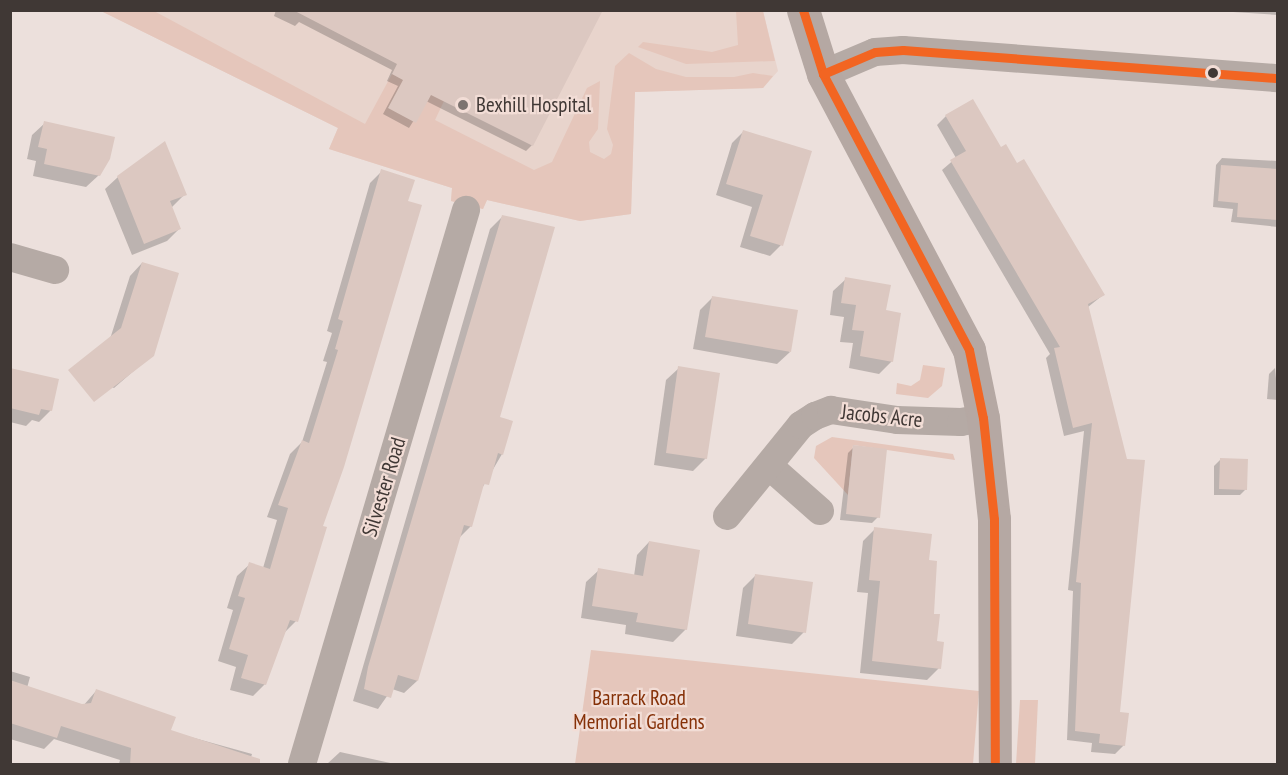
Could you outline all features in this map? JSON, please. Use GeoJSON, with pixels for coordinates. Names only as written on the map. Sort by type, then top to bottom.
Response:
{"type":"FeatureCollection","features":[{"type":"Feature","properties":{"kind":"main road"},"geometry":{"type":"LineString","coordinates":[[803,10],[823,74],[969,350],[983,418],[994,519],[995,765]]}},
{"type":"Feature","properties":{"kind":"street"},"geometry":{"type":"LineString","coordinates":[[823,74],[874,52],[903,50],[1278,78]]}},
{"type":"Feature","properties":{"kind":"street","name":"Silvester Road"},"geometry":{"type":"LineString","coordinates":[[302,765],[466,210]]}},
{"type":"Feature","properties":{"kind":"street"},"geometry":{"type":"LineString","coordinates":[[10,257],[55,270]]}},
{"type":"Feature","properties":{"kind":"street","name":"Jacobs Acre"},"geometry":{"type":"LineString","coordinates":[[727,516],[801,425],[831,410],[897,420],[961,422],[983,418]]}},
{"type":"Feature","properties":{"kind":"street"},"geometry":{"type":"LineString","coordinates":[[769,466],[820,511]]}},
{"type":"Feature","properties":{"kind":"shaded area","name":"Bexhill Hospital"},"geometry":{"type":"Polygon","coordinates":[[[101,11],[763,11],[778,71],[763,88],[635,92],[631,214],[580,221],[487,200],[483,209],[451,201],[452,188],[329,149],[338,128],[101,11]]]}},
{"type":"Feature","properties":{"kind":"green space"},"geometry":{"type":"Polygon","coordinates":[[[101,11],[154,11],[365,124],[392,74],[444,101],[435,120],[534,170],[552,162],[587,88],[600,81],[598,129],[589,142],[590,152],[604,159],[611,154],[613,145],[607,129],[615,66],[629,53],[656,69],[686,77],[734,77],[753,73],[773,76],[763,88],[635,92],[631,214],[580,221],[487,200],[483,209],[451,201],[452,188],[329,149],[338,128],[101,11]]]}},
{"type":"Feature","properties":{"kind":"green space"},"geometry":{"type":"Polygon","coordinates":[[[736,11],[763,11],[775,61],[686,64],[638,47],[643,42],[712,52],[738,45],[736,11]]]}},
{"type":"Feature","properties":{"kind":"green space"},"geometry":{"type":"Polygon","coordinates":[[[923,365],[945,368],[942,386],[928,398],[896,394],[897,383],[911,386],[920,380],[923,365]]]}},
{"type":"Feature","properties":{"kind":"green space"},"geometry":{"type":"Polygon","coordinates":[[[832,437],[953,454],[955,460],[853,445],[848,495],[814,458],[816,446],[832,437]]]}},
{"type":"Feature","properties":{"kind":"green space","name":"Barrack Road Memorial Gardens"},"geometry":{"type":"Polygon","coordinates":[[[591,650],[979,691],[973,764],[575,764],[591,650]]]}},
{"type":"Feature","properties":{"kind":"green space"},"geometry":{"type":"Polygon","coordinates":[[[1020,700],[1038,700],[1035,764],[1016,764],[1020,700]]]}},
{"type":"Feature","properties":{"kind":"building"},"geometry":{"type":"Polygon","coordinates":[[[293,10],[603,10],[533,146],[431,95],[416,123],[388,108],[403,80],[392,74],[397,64],[293,10]]]}},
{"type":"Feature","properties":{"kind":"building"},"geometry":{"type":"Polygon","coordinates":[[[973,99],[1001,147],[1006,144],[1017,163],[1024,159],[1105,295],[1088,304],[1127,459],[1145,460],[1120,712],[1129,713],[1125,746],[1099,743],[1100,734],[1075,731],[1081,583],[1076,582],[1092,423],[1073,428],[1054,348],[1060,347],[950,160],[966,151],[945,115],[973,99]]]}},
{"type":"Feature","properties":{"kind":"building"},"geometry":{"type":"Polygon","coordinates":[[[44,121],[115,137],[110,159],[100,176],[44,164],[47,149],[38,147],[44,121]]]}},
{"type":"Feature","properties":{"kind":"building"},"geometry":{"type":"Polygon","coordinates":[[[743,130],[812,151],[783,246],[750,236],[763,195],[726,184],[743,130]]]}},
{"type":"Feature","properties":{"kind":"building"},"geometry":{"type":"Polygon","coordinates":[[[165,141],[187,195],[170,201],[181,229],[144,244],[117,176],[165,141]]]}},
{"type":"Feature","properties":{"kind":"building"},"geometry":{"type":"Polygon","coordinates":[[[1221,165],[1278,169],[1278,220],[1237,217],[1238,203],[1218,201],[1221,165]]]}},
{"type":"Feature","properties":{"kind":"building"},"geometry":{"type":"Polygon","coordinates":[[[381,169],[415,180],[408,201],[422,205],[344,467],[323,526],[327,527],[298,622],[290,620],[266,685],[241,678],[248,655],[229,649],[245,598],[238,596],[249,562],[270,569],[288,508],[278,505],[302,440],[309,443],[338,350],[335,349],[343,321],[338,319],[381,169]]]}},
{"type":"Feature","properties":{"kind":"building"},"geometry":{"type":"Polygon","coordinates":[[[502,215],[555,227],[500,417],[513,421],[503,455],[498,453],[489,485],[484,484],[472,527],[464,525],[418,681],[398,675],[391,698],[364,689],[368,667],[502,215]]]}},
{"type":"Feature","properties":{"kind":"building"},"geometry":{"type":"Polygon","coordinates":[[[142,262],[179,273],[154,356],[94,402],[68,370],[121,328],[142,262]]]}},
{"type":"Feature","properties":{"kind":"building"},"geometry":{"type":"Polygon","coordinates":[[[845,277],[891,285],[886,310],[901,313],[893,362],[860,356],[864,331],[852,330],[856,305],[841,303],[845,277]]]}},
{"type":"Feature","properties":{"kind":"building"},"geometry":{"type":"Polygon","coordinates":[[[712,296],[798,310],[791,352],[705,337],[712,296]]]}},
{"type":"Feature","properties":{"kind":"building"},"geometry":{"type":"Polygon","coordinates":[[[678,366],[720,373],[707,459],[666,453],[678,366]]]}},
{"type":"Feature","properties":{"kind":"building"},"geometry":{"type":"Polygon","coordinates":[[[10,368],[59,379],[52,411],[41,409],[39,415],[10,408],[10,368]]]}},
{"type":"Feature","properties":{"kind":"building"},"geometry":{"type":"Polygon","coordinates":[[[853,445],[887,449],[880,518],[846,514],[853,445]]]}},
{"type":"Feature","properties":{"kind":"building"},"geometry":{"type":"Polygon","coordinates":[[[1220,458],[1248,459],[1247,490],[1219,489],[1220,458]]]}},
{"type":"Feature","properties":{"kind":"building"},"geometry":{"type":"Polygon","coordinates":[[[874,527],[932,534],[929,560],[937,561],[934,614],[940,614],[937,641],[944,642],[941,669],[872,661],[880,581],[869,580],[874,527]]]}},
{"type":"Feature","properties":{"kind":"building"},"geometry":{"type":"Polygon","coordinates":[[[649,541],[700,550],[687,630],[636,622],[638,613],[592,606],[598,568],[643,576],[649,541]]]}},
{"type":"Feature","properties":{"kind":"building"},"geometry":{"type":"Polygon","coordinates":[[[755,574],[813,582],[806,633],[748,624],[755,574]]]}},
{"type":"Feature","properties":{"kind":"building"},"geometry":{"type":"Polygon","coordinates":[[[10,680],[82,704],[91,703],[96,689],[176,717],[171,730],[260,759],[260,765],[130,765],[131,748],[61,726],[57,738],[10,723],[10,680]]]}},
{"type":"Feature","properties":{"kind":"transit line"},"geometry":{"type":"LineString","coordinates":[[803,10],[823,74],[969,350],[983,418],[994,519],[995,764]]}},
{"type":"Feature","properties":{"kind":"transit line"},"geometry":{"type":"LineString","coordinates":[[823,74],[875,52],[903,50],[1278,78]]}},
{"type":"Feature","properties":{"kind":"place","name":"Bexhill Hospital"},"geometry":{"type":"Point","coordinates":[463,105]}}]}
